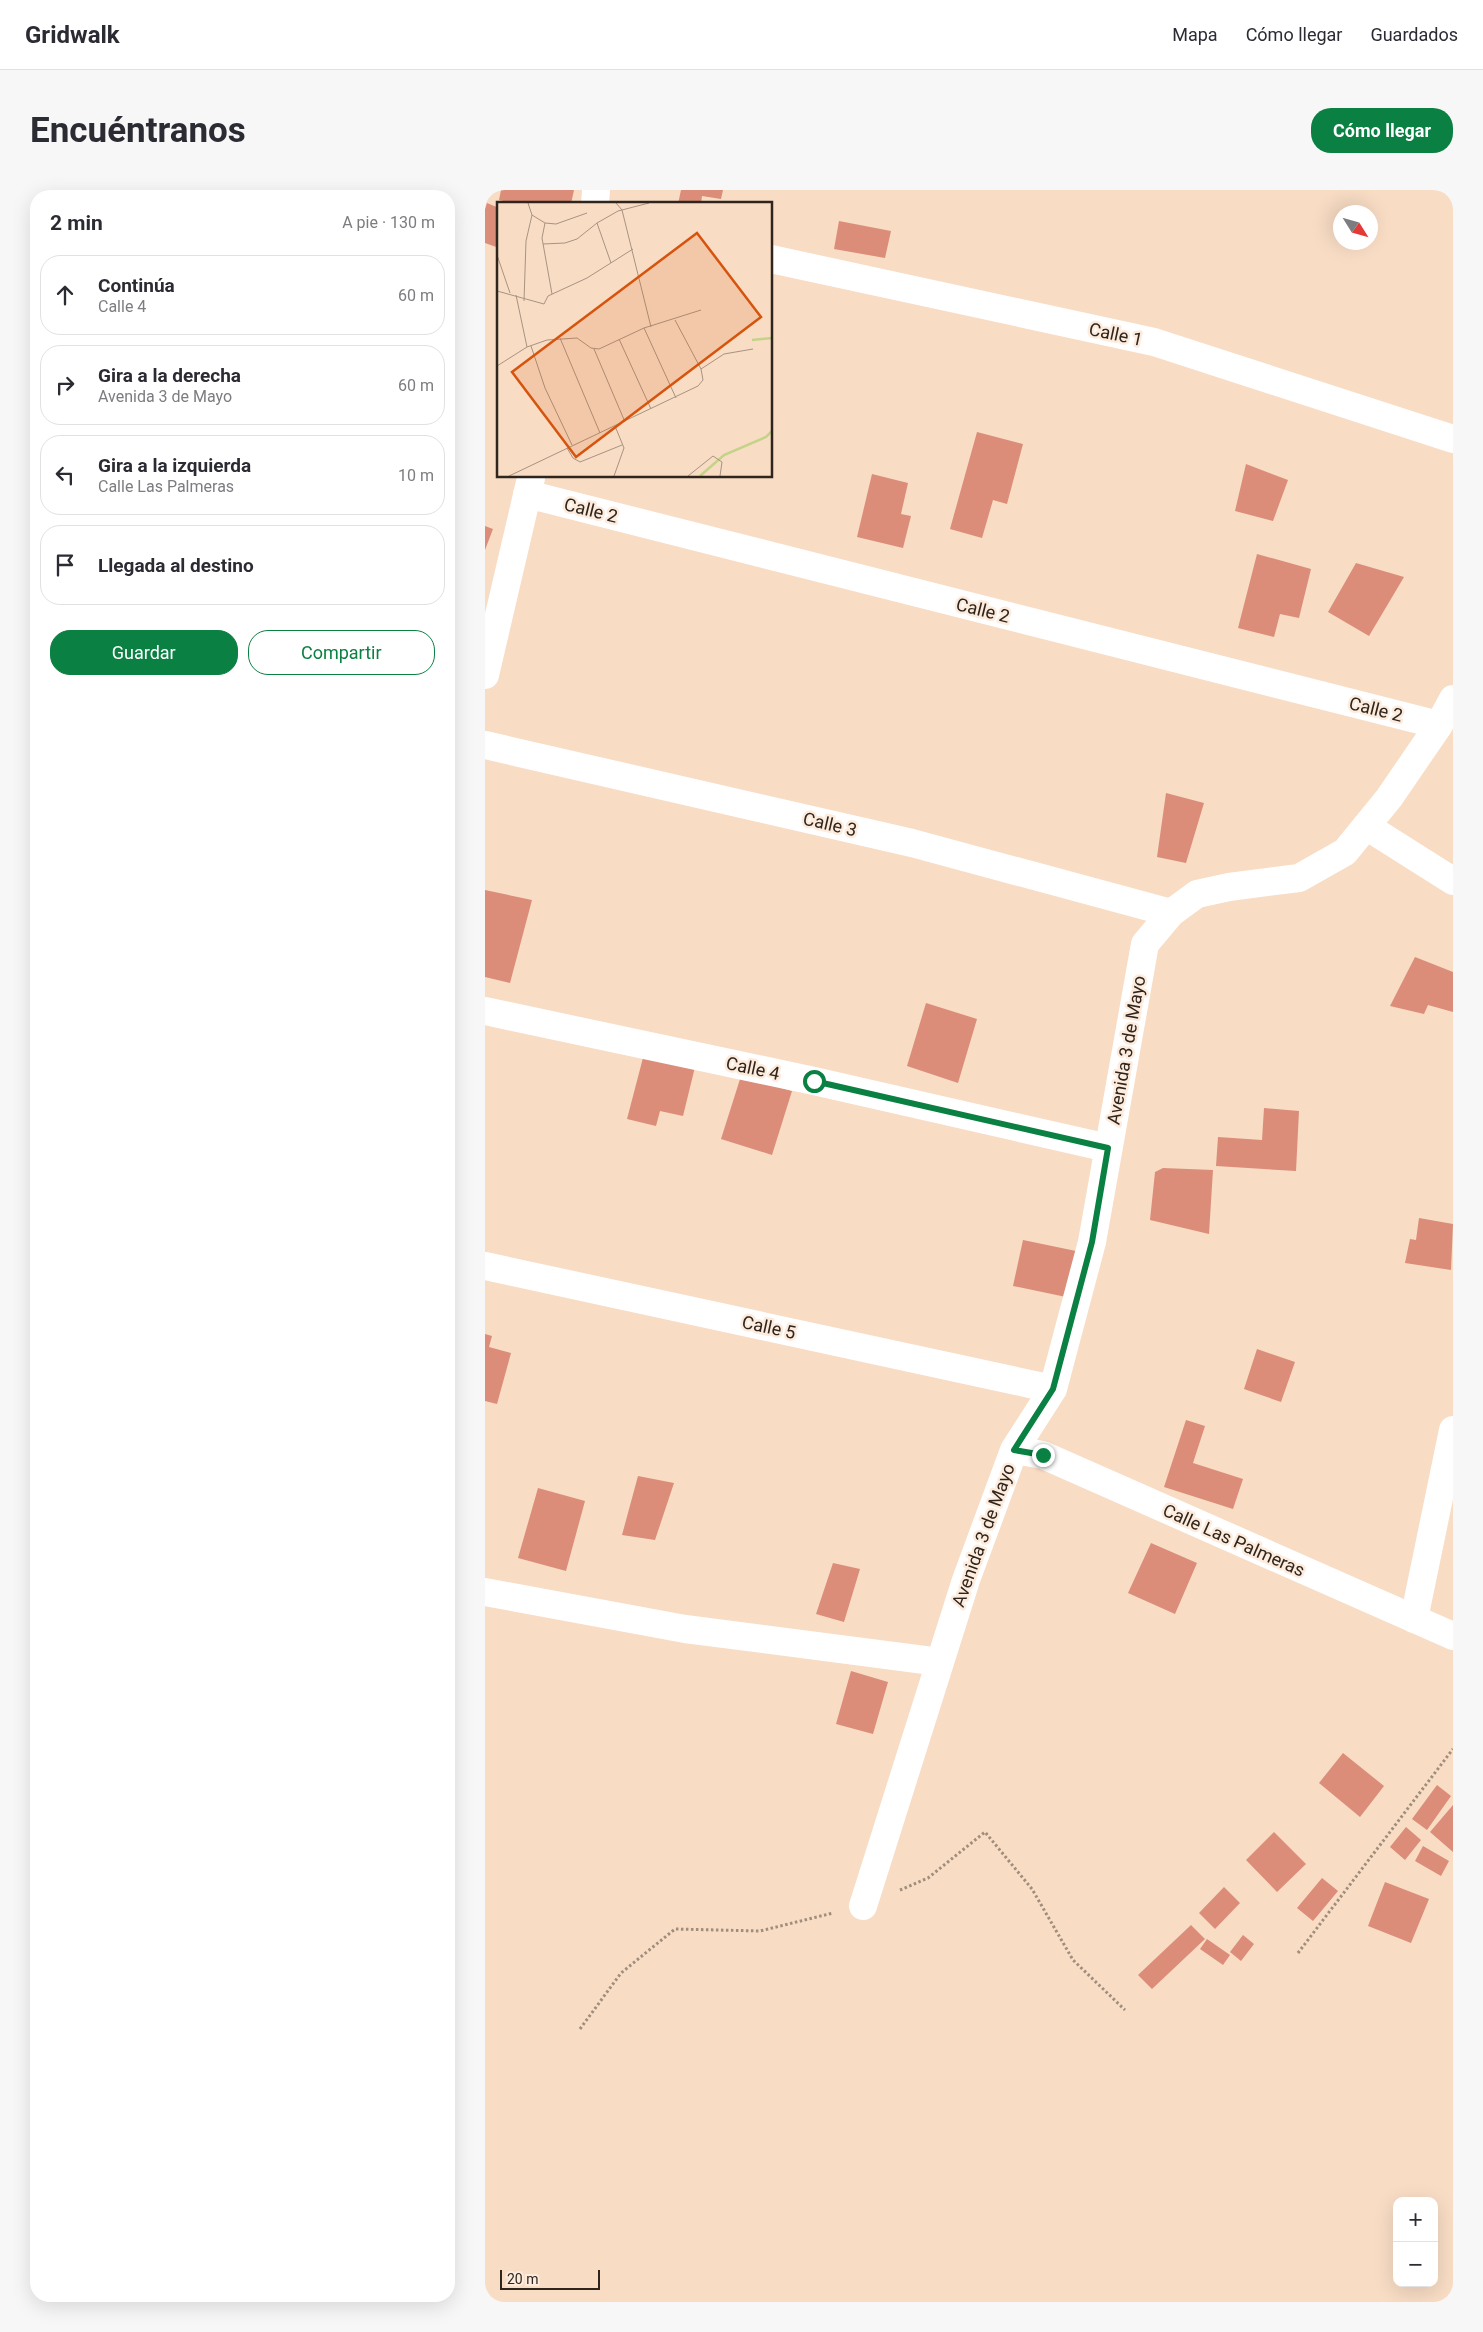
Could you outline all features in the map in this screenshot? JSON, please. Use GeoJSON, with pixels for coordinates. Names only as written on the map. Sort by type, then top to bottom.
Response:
{"type":"FeatureCollection","features":[{"type":"Feature","properties":{"kind":"street","name":"Calle 1"},"geometry":{"type":"LineString","coordinates":[[773,260],[1154,342],[1453,439]]}},
{"type":"Feature","properties":{"kind":"street"},"geometry":{"type":"LineString","coordinates":[[485,675],[489,638],[529,485]]}},
{"type":"Feature","properties":{"kind":"street","name":"Calle 2"},"geometry":{"type":"LineString","coordinates":[[529,485],[1439,725]]}},
{"type":"Feature","properties":{"kind":"street","name":"Avenida 3 de Mayo"},"geometry":{"type":"LineString","coordinates":[[863,1906],[966,1580],[1014,1450],[1053,1389],[1092,1242],[1145,944],[1171,913],[1197,894],[1229,887],[1299,878],[1345,852],[1389,798],[1439,725],[1453,699]]}},
{"type":"Feature","properties":{"kind":"street","name":"Calle 3"},"geometry":{"type":"LineString","coordinates":[[485,745],[912,843],[1171,913]]}},
{"type":"Feature","properties":{"kind":"street"},"geometry":{"type":"LineString","coordinates":[[1366,826],[1453,881]]}},
{"type":"Feature","properties":{"kind":"street","name":"Calle 4"},"geometry":{"type":"LineString","coordinates":[[485,1011],[814,1081],[1108,1148]]}},
{"type":"Feature","properties":{"kind":"street","name":"Calle 5"},"geometry":{"type":"LineString","coordinates":[[485,1266],[1053,1389]]}},
{"type":"Feature","properties":{"kind":"street"},"geometry":{"type":"LineString","coordinates":[[1414,1619],[1453,1430]]}},
{"type":"Feature","properties":{"kind":"street","name":"Calle Las Palmeras"},"geometry":{"type":"LineString","coordinates":[[1014,1450],[1043,1455],[1453,1636]]}},
{"type":"Feature","properties":{"kind":"street"},"geometry":{"type":"LineString","coordinates":[[485,1592],[685,1629],[940,1662]]}},
{"type":"Feature","properties":{"kind":"path"},"geometry":{"type":"LineString","coordinates":[[1298,1953],[1453,1749]]}},
{"type":"Feature","properties":{"kind":"building"},"geometry":{"type":"Polygon","coordinates":[[[501,190],[574,190],[571,202],[508,202],[499,200],[501,190]]]}},
{"type":"Feature","properties":{"kind":"building"},"geometry":{"type":"Polygon","coordinates":[[[681,190],[723,190],[721,199],[702,196],[701,202],[678,202],[681,190]]]}},
{"type":"Feature","properties":{"kind":"building"},"geometry":{"type":"Polygon","coordinates":[[[487,203],[497,207],[497,247],[485,243],[485,209],[487,203]]]}},
{"type":"Feature","properties":{"kind":"building"},"geometry":{"type":"Polygon","coordinates":[[[839,221],[891,231],[885,258],[834,249],[839,221]]]}},
{"type":"Feature","properties":{"kind":"building"},"geometry":{"type":"Polygon","coordinates":[[[977,432],[1023,444],[1007,504],[993,500],[982,538],[950,529],[977,432]]]}},
{"type":"Feature","properties":{"kind":"building"},"geometry":{"type":"Polygon","coordinates":[[[1246,464],[1288,480],[1273,521],[1235,511],[1246,464]]]}},
{"type":"Feature","properties":{"kind":"building"},"geometry":{"type":"Polygon","coordinates":[[[872,474],[908,483],[901,514],[911,516],[903,548],[857,537],[872,474]]]}},
{"type":"Feature","properties":{"kind":"building"},"geometry":{"type":"Polygon","coordinates":[[[485,526],[493,529],[485,550],[485,526]]]}},
{"type":"Feature","properties":{"kind":"building"},"geometry":{"type":"Polygon","coordinates":[[[1257,554],[1311,569],[1299,618],[1280,614],[1274,637],[1238,628],[1257,554]]]}},
{"type":"Feature","properties":{"kind":"building"},"geometry":{"type":"Polygon","coordinates":[[[1356,563],[1404,577],[1369,636],[1328,612],[1356,563]]]}},
{"type":"Feature","properties":{"kind":"building"},"geometry":{"type":"Polygon","coordinates":[[[1166,793],[1204,803],[1186,863],[1157,857],[1166,793]]]}},
{"type":"Feature","properties":{"kind":"building"},"geometry":{"type":"Polygon","coordinates":[[[485,890],[532,900],[510,983],[485,977],[485,890]]]}},
{"type":"Feature","properties":{"kind":"building"},"geometry":{"type":"Polygon","coordinates":[[[1415,957],[1453,972],[1453,1012],[1428,1005],[1424,1014],[1390,1006],[1415,957]]]}},
{"type":"Feature","properties":{"kind":"building"},"geometry":{"type":"Polygon","coordinates":[[[926,1003],[977,1019],[958,1083],[907,1066],[926,1003]]]}},
{"type":"Feature","properties":{"kind":"building"},"geometry":{"type":"Polygon","coordinates":[[[644,1054],[695,1067],[683,1116],[660,1111],[656,1126],[627,1119],[644,1054]]]}},
{"type":"Feature","properties":{"kind":"building"},"geometry":{"type":"Polygon","coordinates":[[[741,1076],[792,1091],[772,1155],[721,1139],[741,1076]]]}},
{"type":"Feature","properties":{"kind":"building"},"geometry":{"type":"Polygon","coordinates":[[[1264,1108],[1299,1111],[1296,1171],[1216,1166],[1218,1137],[1262,1140],[1264,1108]]]}},
{"type":"Feature","properties":{"kind":"building"},"geometry":{"type":"Polygon","coordinates":[[[1163,1168],[1213,1170],[1209,1234],[1150,1220],[1155,1172],[1163,1168]]]}},
{"type":"Feature","properties":{"kind":"building"},"geometry":{"type":"Polygon","coordinates":[[[1419,1218],[1453,1224],[1451,1270],[1405,1263],[1410,1239],[1416,1240],[1419,1218]]]}},
{"type":"Feature","properties":{"kind":"building"},"geometry":{"type":"Polygon","coordinates":[[[1023,1240],[1076,1251],[1066,1297],[1013,1286],[1023,1240]]]}},
{"type":"Feature","properties":{"kind":"building"},"geometry":{"type":"Polygon","coordinates":[[[485,1334],[492,1336],[489,1347],[511,1353],[497,1404],[485,1401],[485,1334]]]}},
{"type":"Feature","properties":{"kind":"building"},"geometry":{"type":"Polygon","coordinates":[[[1257,1349],[1295,1362],[1281,1402],[1244,1389],[1257,1349]]]}},
{"type":"Feature","properties":{"kind":"building"},"geometry":{"type":"Polygon","coordinates":[[[1186,1420],[1205,1426],[1193,1463],[1243,1479],[1233,1509],[1164,1487],[1186,1420]]]}},
{"type":"Feature","properties":{"kind":"building"},"geometry":{"type":"Polygon","coordinates":[[[638,1476],[674,1483],[655,1540],[622,1535],[638,1476]]]}},
{"type":"Feature","properties":{"kind":"building"},"geometry":{"type":"Polygon","coordinates":[[[538,1488],[585,1501],[566,1571],[518,1558],[538,1488]]]}},
{"type":"Feature","properties":{"kind":"building"},"geometry":{"type":"Polygon","coordinates":[[[1151,1543],[1197,1563],[1175,1614],[1128,1593],[1151,1543]]]}},
{"type":"Feature","properties":{"kind":"building"},"geometry":{"type":"Polygon","coordinates":[[[833,1563],[860,1569],[844,1622],[816,1614],[833,1563]]]}},
{"type":"Feature","properties":{"kind":"building"},"geometry":{"type":"Polygon","coordinates":[[[851,1671],[888,1682],[873,1734],[836,1724],[851,1671]]]}},
{"type":"Feature","properties":{"kind":"building"},"geometry":{"type":"Polygon","coordinates":[[[1343,1753],[1384,1786],[1360,1817],[1319,1783],[1343,1753]]]}},
{"type":"Feature","properties":{"kind":"building"},"geometry":{"type":"Polygon","coordinates":[[[1437,1785],[1451,1796],[1427,1830],[1412,1819],[1437,1785]]]}},
{"type":"Feature","properties":{"kind":"building"},"geometry":{"type":"Polygon","coordinates":[[[1453,1805],[1453,1852],[1430,1832],[1453,1805]]]}},
{"type":"Feature","properties":{"kind":"building"},"geometry":{"type":"Polygon","coordinates":[[[1406,1827],[1421,1840],[1405,1860],[1390,1847],[1406,1827]]]}},
{"type":"Feature","properties":{"kind":"building"},"geometry":{"type":"Polygon","coordinates":[[[1274,1832],[1306,1864],[1277,1892],[1246,1860],[1274,1832]]]}},
{"type":"Feature","properties":{"kind":"building"},"geometry":{"type":"Polygon","coordinates":[[[1423,1846],[1449,1861],[1441,1876],[1415,1861],[1423,1846]]]}},
{"type":"Feature","properties":{"kind":"building"},"geometry":{"type":"Polygon","coordinates":[[[1322,1878],[1338,1891],[1313,1921],[1297,1908],[1322,1878]]]}},
{"type":"Feature","properties":{"kind":"building"},"geometry":{"type":"Polygon","coordinates":[[[1385,1882],[1429,1899],[1411,1943],[1368,1926],[1385,1882]]]}},
{"type":"Feature","properties":{"kind":"building"},"geometry":{"type":"Polygon","coordinates":[[[1224,1887],[1240,1903],[1215,1929],[1199,1913],[1224,1887]]]}},
{"type":"Feature","properties":{"kind":"building"},"geometry":{"type":"Polygon","coordinates":[[[1191,1925],[1205,1939],[1152,1989],[1138,1975],[1191,1925]]]}},
{"type":"Feature","properties":{"kind":"building"},"geometry":{"type":"Polygon","coordinates":[[[1243,1935],[1254,1944],[1241,1961],[1230,1952],[1243,1935]]]}},
{"type":"Feature","properties":{"kind":"building"},"geometry":{"type":"Polygon","coordinates":[[[1207,1939],[1230,1955],[1223,1965],[1200,1949],[1207,1939]]]}},
{"type":"Feature","properties":{"kind":"route"},"geometry":{"type":"LineString","coordinates":[[814,1081],[1108,1148],[1092,1242],[1053,1389],[1014,1450],[1043,1455]]}}]}
